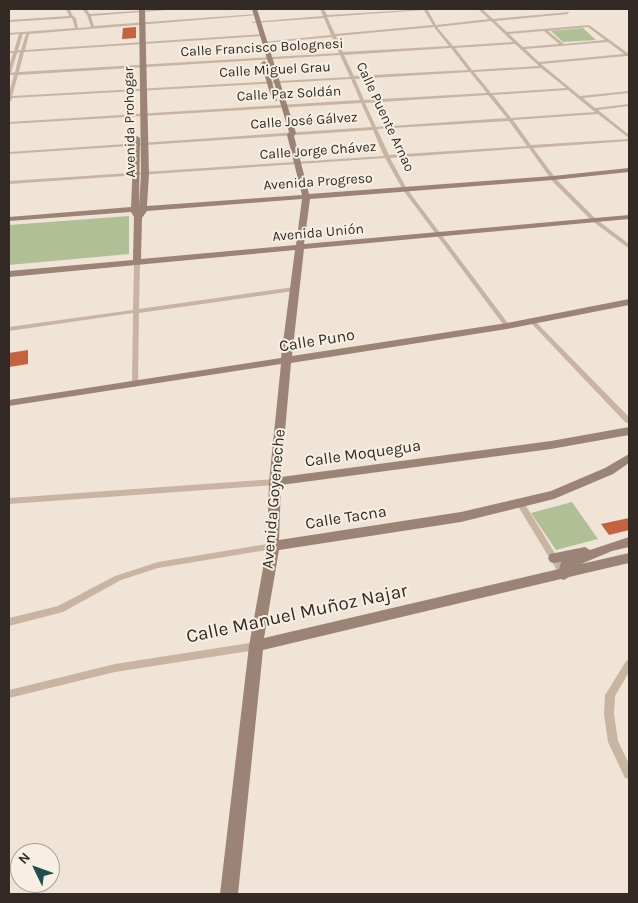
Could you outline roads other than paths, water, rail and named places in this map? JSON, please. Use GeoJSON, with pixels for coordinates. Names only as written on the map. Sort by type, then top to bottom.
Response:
{"type":"FeatureCollection","features":[{"type":"Feature","properties":{"kind":"street"},"geometry":{"type":"LineString","coordinates":[[9,9],[18,9]]}},
{"type":"Feature","properties":{"kind":"street"},"geometry":{"type":"LineString","coordinates":[[68,9],[77,29]]}},
{"type":"Feature","properties":{"kind":"street"},"geometry":{"type":"LineString","coordinates":[[84,9],[89,15],[93,28]]}},
{"type":"Feature","properties":{"kind":"street"},"geometry":{"type":"LineString","coordinates":[[89,15],[140,10],[178,9]]}},
{"type":"Feature","properties":{"kind":"street","name":"Calle Puente Arnao"},"geometry":{"type":"LineString","coordinates":[[322,9],[387,157],[406,190],[507,326]]}},
{"type":"Feature","properties":{"kind":"street"},"geometry":{"type":"LineString","coordinates":[[9,34],[253,15],[325,16],[425,9],[435,26],[509,118],[554,179],[594,220],[629,246]]}},
{"type":"Feature","properties":{"kind":"street"},"geometry":{"type":"LineString","coordinates":[[480,9],[542,67],[595,108],[629,139]]}},
{"type":"Feature","properties":{"kind":"street"},"geometry":{"type":"LineString","coordinates":[[9,52],[140,43],[334,36],[569,13],[564,9]]}},
{"type":"Feature","properties":{"kind":"street","name":"Avenida Prohogar"},"geometry":{"type":"LineString","coordinates":[[134,385],[139,212],[145,174],[140,114],[140,10]]}},
{"type":"Feature","properties":{"kind":"street","name":"Avenida Goyeneche"},"geometry":{"type":"LineString","coordinates":[[253,15],[262,38],[267,59],[269,82],[281,106]]}},
{"type":"Feature","properties":{"kind":"street"},"geometry":{"type":"LineString","coordinates":[[9,21],[73,17]]}},
{"type":"Feature","properties":{"kind":"street"},"geometry":{"type":"LineString","coordinates":[[507,33],[586,26],[591,27],[628,55]]}},
{"type":"Feature","properties":{"kind":"street"},"geometry":{"type":"LineString","coordinates":[[544,29],[563,45]]}},
{"type":"Feature","properties":{"kind":"street"},"geometry":{"type":"LineString","coordinates":[[9,98],[28,32]]}},
{"type":"Feature","properties":{"kind":"street"},"geometry":{"type":"LineString","coordinates":[[9,73],[21,33]]}},
{"type":"Feature","properties":{"kind":"street","name":"Avenida Goyeneche"},"geometry":{"type":"LineString","coordinates":[[229,894],[256,646],[273,546],[275,482],[286,361],[298,249],[306,199],[281,106],[277,82],[267,59],[262,38]]}},
{"type":"Feature","properties":{"kind":"street"},"geometry":{"type":"LineString","coordinates":[[523,48],[609,41]]}},
{"type":"Feature","properties":{"kind":"street","name":"Calle Francisco Bolognesi"},"geometry":{"type":"LineString","coordinates":[[9,73],[517,43]]}},
{"type":"Feature","properties":{"kind":"street"},"geometry":{"type":"LineString","coordinates":[[538,63],[628,55]]}},
{"type":"Feature","properties":{"kind":"street","name":"Calle Miguel Grau"},"geometry":{"type":"LineString","coordinates":[[9,98],[542,67]]}},
{"type":"Feature","properties":{"kind":"street","name":"Calle Paz Soldán"},"geometry":{"type":"LineString","coordinates":[[9,123],[570,89]]}},
{"type":"Feature","properties":{"kind":"street"},"geometry":{"type":"LineString","coordinates":[[581,97],[629,92]]}},
{"type":"Feature","properties":{"kind":"street"},"geometry":{"type":"LineString","coordinates":[[595,108],[629,105]]}},
{"type":"Feature","properties":{"kind":"street","name":"Calle José Gálvez"},"geometry":{"type":"LineString","coordinates":[[9,153],[600,113]]}},
{"type":"Feature","properties":{"kind":"street","name":"Calle Jorge Chávez"},"geometry":{"type":"LineString","coordinates":[[9,183],[629,139]]}},
{"type":"Feature","properties":{"kind":"street","name":"Avenida Prohogar"},"geometry":{"type":"LineString","coordinates":[[139,212],[136,174],[141,143]]}},
{"type":"Feature","properties":{"kind":"street","name":"Avenida Progreso"},"geometry":{"type":"LineString","coordinates":[[9,221],[629,172]]}},
{"type":"Feature","properties":{"kind":"street","name":"Avenida Unión"},"geometry":{"type":"LineString","coordinates":[[9,274],[298,249],[629,217]]}},
{"type":"Feature","properties":{"kind":"street"},"geometry":{"type":"LineString","coordinates":[[9,329],[294,290]]}},
{"type":"Feature","properties":{"kind":"street","name":"Calle Puno"},"geometry":{"type":"LineString","coordinates":[[9,403],[507,326],[629,302]]}},
{"type":"Feature","properties":{"kind":"street"},"geometry":{"type":"LineString","coordinates":[[532,321],[629,421]]}},
{"type":"Feature","properties":{"kind":"street","name":"Calle Moquegua"},"geometry":{"type":"LineString","coordinates":[[9,501],[275,482],[551,445],[629,431]]}},
{"type":"Feature","properties":{"kind":"street","name":"Calle Tacna"},"geometry":{"type":"LineString","coordinates":[[9,622],[60,609],[118,578],[158,565],[461,517],[554,496],[609,472],[629,458]]}},
{"type":"Feature","properties":{"kind":"street"},"geometry":{"type":"LineString","coordinates":[[520,503],[564,575]]}},
{"type":"Feature","properties":{"kind":"street"},"geometry":{"type":"LineString","coordinates":[[554,558],[629,542]]}},
{"type":"Feature","properties":{"kind":"street"},"geometry":{"type":"LineString","coordinates":[[564,575],[566,565],[608,548]]}},
{"type":"Feature","properties":{"kind":"street","name":"Calle Manuel Muñoz Najar"},"geometry":{"type":"LineString","coordinates":[[9,694],[115,668],[256,646],[564,575],[629,558]]}},
{"type":"Feature","properties":{"kind":"street"},"geometry":{"type":"LineString","coordinates":[[629,664],[610,695],[609,714],[613,742],[629,774]]}}]}
